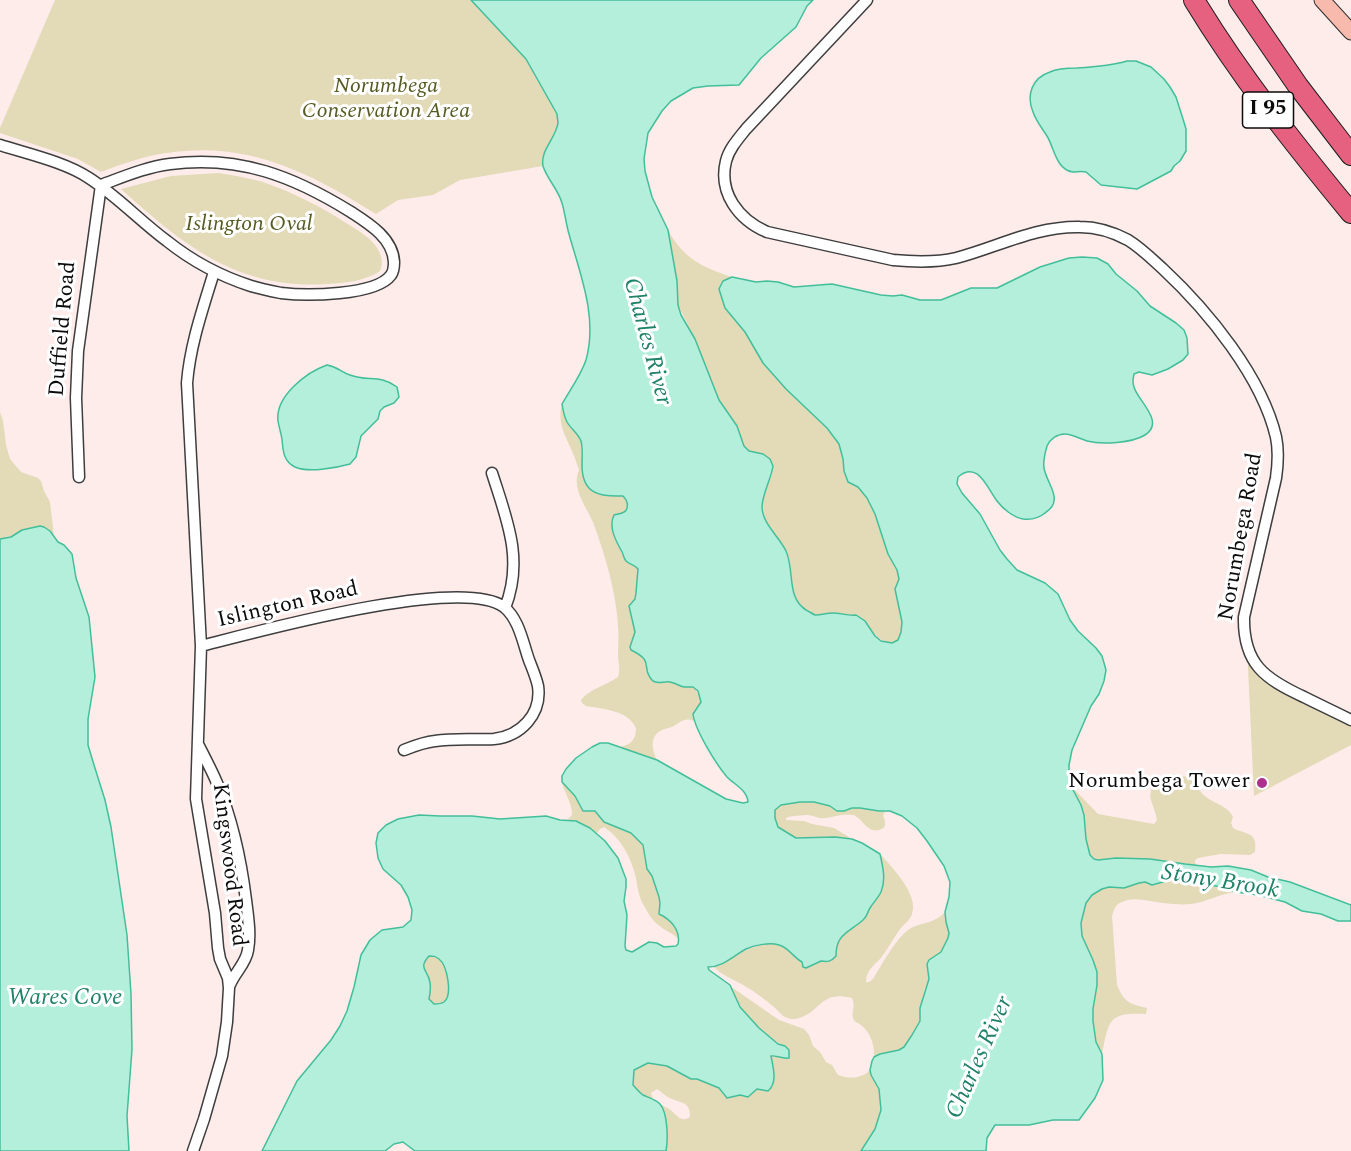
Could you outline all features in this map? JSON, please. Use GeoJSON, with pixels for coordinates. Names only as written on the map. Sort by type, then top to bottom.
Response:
{"type":"FeatureCollection","features":[{"type":"Feature","properties":{"kind":"highway","name":"I 95"},"geometry":{"type":"LineString","coordinates":[[1194,0],[1269,111],[1351,213]]}},
{"type":"Feature","properties":{"kind":"highway","name":"I 95"},"geometry":{"type":"LineString","coordinates":[[1239,0],[1298,86],[1351,155]]}},
{"type":"Feature","properties":{"kind":"main road"},"geometry":{"type":"LineString","coordinates":[[1322,0],[1348,24]]}},
{"type":"Feature","properties":{"kind":"street","name":"Norumbega Road"},"geometry":{"type":"LineString","coordinates":[[867,0],[746,129],[730,151],[724,176],[726,188],[737,212],[755,227],[767,232],[911,262],[954,258],[1017,237],[1068,227],[1098,229],[1127,240],[1140,249],[1185,291],[1221,334],[1259,393],[1275,433],[1279,458],[1244,617],[1246,646],[1261,671],[1284,688],[1351,720]]}},
{"type":"Feature","properties":{"kind":"street"},"geometry":{"type":"LineString","coordinates":[[0,145],[74,169],[101,185],[166,241],[198,264],[248,285],[300,295],[338,293],[383,281],[391,275],[394,268],[393,257],[385,239],[339,205],[290,180],[243,165],[219,162],[169,164],[101,185]]}},
{"type":"Feature","properties":{"kind":"street","name":"Duffield Road"},"geometry":{"type":"LineString","coordinates":[[79,477],[76,399],[78,351],[101,185]]}},
{"type":"Feature","properties":{"kind":"street","name":"Islington Road"},"geometry":{"type":"LineString","coordinates":[[214,272],[193,344],[188,383],[201,646],[312,619],[402,602],[471,598],[485,599],[505,608]]}},
{"type":"Feature","properties":{"kind":"street"},"geometry":{"type":"LineString","coordinates":[[404,750],[433,741],[496,739],[508,736],[529,721],[535,710],[538,687],[535,674],[516,622],[505,608],[513,582],[512,537],[492,473]]}},
{"type":"Feature","properties":{"kind":"street","name":"Kingswood Road"},"geometry":{"type":"LineString","coordinates":[[193,1151],[222,1056],[229,988],[218,948],[215,913],[196,799],[201,646]]}},
{"type":"Feature","properties":{"kind":"street","name":"Kingswood Road"},"geometry":{"type":"LineString","coordinates":[[198,746],[217,782],[239,850],[243,873],[249,920],[248,953],[232,978],[229,988]]}},
{"type":"Feature","properties":{"kind":"green space","name":"Norumbega Conservation Area"},"geometry":{"type":"Polygon","coordinates":[[[55,0],[471,0],[526,59],[557,114],[558,124],[545,154],[543,166],[460,180],[433,195],[398,200],[376,214],[302,173],[277,163],[224,151],[196,150],[158,154],[101,172],[78,159],[0,133],[0,128],[55,0]]]}},
{"type":"Feature","properties":{"kind":"green space","name":"Islington Oval"},"geometry":{"type":"Polygon","coordinates":[[[218,173],[252,179],[274,186],[336,217],[362,233],[375,245],[381,258],[380,271],[361,279],[327,284],[295,284],[266,280],[214,260],[190,245],[121,189],[171,176],[218,173]]]}},
{"type":"Feature","properties":{"kind":"green space"},"geometry":{"type":"Polygon","coordinates":[[[668,230],[687,255],[695,261],[732,277],[723,281],[725,308],[745,332],[763,363],[786,389],[827,428],[839,444],[848,482],[858,487],[867,498],[875,514],[888,554],[897,570],[899,579],[895,589],[902,622],[898,640],[891,643],[882,640],[874,634],[866,621],[838,613],[814,614],[798,602],[787,552],[769,526],[764,514],[764,500],[772,473],[757,452],[749,451],[744,446],[737,426],[719,400],[695,339],[678,305],[677,281],[668,230]]]}},
{"type":"Feature","properties":{"kind":"green space"},"geometry":{"type":"Polygon","coordinates":[[[562,404],[567,423],[581,443],[583,479],[615,496],[623,496],[627,502],[623,513],[612,519],[612,525],[615,539],[624,559],[638,569],[635,599],[631,602],[630,612],[635,632],[630,647],[645,658],[649,674],[656,683],[670,682],[694,687],[700,697],[700,705],[694,712],[694,721],[683,721],[662,730],[655,736],[653,748],[657,760],[618,747],[629,744],[635,736],[636,728],[627,717],[614,711],[586,706],[581,700],[618,677],[618,630],[615,600],[606,560],[593,522],[578,490],[579,470],[562,429],[560,417],[562,404]]]}},
{"type":"Feature","properties":{"kind":"green space"},"geometry":{"type":"Polygon","coordinates":[[[0,412],[10,459],[21,472],[41,481],[50,502],[54,536],[47,530],[31,528],[0,539],[0,412]]]}},
{"type":"Feature","properties":{"kind":"green space"},"geometry":{"type":"Polygon","coordinates":[[[1247,646],[1261,671],[1351,720],[1351,745],[1254,796],[1247,646]]]}},
{"type":"Feature","properties":{"kind":"green space"},"geometry":{"type":"Polygon","coordinates":[[[1171,774],[1188,778],[1206,797],[1228,810],[1233,817],[1231,823],[1233,828],[1250,835],[1255,840],[1255,852],[1250,855],[1221,854],[1198,858],[1195,863],[1198,866],[1138,858],[1099,860],[1090,855],[1071,786],[1098,814],[1154,824],[1157,820],[1151,800],[1151,790],[1162,777],[1171,774]]]}},
{"type":"Feature","properties":{"kind":"green space"},"geometry":{"type":"Polygon","coordinates":[[[562,782],[586,812],[595,811],[605,821],[627,831],[640,841],[647,868],[660,900],[662,916],[674,925],[679,941],[657,923],[643,905],[630,860],[615,836],[604,827],[597,833],[579,823],[566,821],[572,815],[572,811],[562,782]]]}},
{"type":"Feature","properties":{"kind":"green space"},"geometry":{"type":"Polygon","coordinates":[[[790,802],[814,802],[830,806],[837,811],[860,808],[885,812],[883,815],[885,826],[879,830],[871,829],[853,815],[822,818],[807,815],[788,817],[786,820],[804,821],[834,828],[852,839],[796,838],[778,827],[775,818],[775,810],[790,802]]]}},
{"type":"Feature","properties":{"kind":"green space"},"geometry":{"type":"Polygon","coordinates":[[[880,854],[903,882],[912,898],[913,906],[908,921],[870,969],[866,982],[873,979],[895,944],[911,928],[933,920],[945,912],[949,933],[941,952],[927,964],[929,979],[924,991],[917,1028],[904,1047],[874,1057],[874,1048],[869,1035],[853,1018],[852,998],[841,996],[827,999],[806,1015],[790,1019],[753,991],[714,967],[746,950],[764,944],[781,945],[797,959],[809,963],[827,962],[836,956],[836,946],[840,938],[865,919],[871,905],[880,894],[882,864],[880,854]]]}},
{"type":"Feature","properties":{"kind":"green space"},"geometry":{"type":"Polygon","coordinates":[[[1170,880],[1209,885],[1236,892],[1191,904],[1132,899],[1116,906],[1112,916],[1117,985],[1128,1001],[1147,1008],[1146,1014],[1124,1015],[1112,1020],[1106,1033],[1102,1054],[1096,1042],[1093,1021],[1097,985],[1082,936],[1081,923],[1086,903],[1092,895],[1109,887],[1124,888],[1145,882],[1152,885],[1170,880]]]}},
{"type":"Feature","properties":{"kind":"green space"},"geometry":{"type":"Polygon","coordinates":[[[429,956],[434,956],[442,962],[446,973],[448,993],[447,998],[440,1004],[434,1004],[429,999],[429,978],[424,965],[429,956]]]}},
{"type":"Feature","properties":{"kind":"green space"},"geometry":{"type":"Polygon","coordinates":[[[730,986],[779,1020],[804,1029],[813,1046],[826,1062],[832,1065],[838,1075],[855,1077],[870,1070],[880,1092],[881,1108],[874,1131],[861,1151],[666,1151],[666,1127],[660,1104],[679,1118],[690,1117],[690,1112],[687,1105],[668,1097],[657,1089],[651,1093],[653,1099],[643,1095],[633,1085],[634,1070],[648,1063],[667,1066],[691,1079],[697,1079],[719,1088],[724,1096],[734,1097],[751,1094],[761,1088],[773,1071],[771,1056],[779,1058],[785,1046],[765,1034],[752,1022],[738,1003],[730,986]]]}},
{"type":"Feature","properties":{"kind":"water"},"geometry":{"type":"Polygon","coordinates":[[[471,0],[813,0],[807,6],[796,27],[761,58],[739,85],[693,88],[671,101],[648,133],[644,159],[652,197],[668,230],[681,315],[695,339],[719,400],[737,426],[744,446],[749,451],[763,454],[770,459],[773,466],[762,506],[765,519],[786,551],[796,598],[800,605],[815,615],[833,613],[856,615],[865,621],[881,641],[892,643],[898,640],[902,622],[895,589],[899,579],[897,570],[888,554],[875,514],[867,498],[858,487],[848,482],[839,444],[827,428],[786,389],[763,363],[745,332],[725,308],[719,289],[723,281],[732,277],[756,282],[778,282],[794,287],[832,284],[881,295],[941,300],[971,288],[997,288],[1040,267],[1069,258],[1097,258],[1108,264],[1150,306],[1184,330],[1188,354],[1183,360],[1152,375],[1139,372],[1134,374],[1133,382],[1136,392],[1152,418],[1151,430],[1145,435],[1125,441],[1101,443],[1065,434],[1050,441],[1044,465],[1053,492],[1054,503],[1043,515],[1026,519],[1012,515],[999,504],[981,478],[971,472],[958,477],[957,484],[980,514],[1007,559],[1017,570],[1045,583],[1058,594],[1070,620],[1102,656],[1106,670],[1104,681],[1072,750],[1069,765],[1071,786],[1084,815],[1090,855],[1098,860],[1150,859],[1251,870],[1351,905],[1351,921],[1338,921],[1321,914],[1302,911],[1285,902],[1258,895],[1177,880],[1152,885],[1145,882],[1124,888],[1109,887],[1092,895],[1086,903],[1081,923],[1082,936],[1097,972],[1093,1021],[1096,1042],[1102,1054],[1103,1080],[1095,1098],[1079,1120],[1053,1120],[1029,1125],[995,1125],[987,1138],[986,1151],[861,1151],[875,1129],[881,1110],[879,1089],[870,1070],[872,1061],[880,1054],[904,1047],[920,1021],[920,1008],[929,979],[927,964],[941,952],[948,938],[945,912],[950,882],[944,866],[927,841],[917,828],[902,816],[890,811],[860,808],[837,811],[830,806],[814,802],[800,802],[781,805],[775,810],[778,827],[796,838],[835,837],[862,843],[880,854],[883,883],[881,892],[865,918],[841,938],[836,956],[831,960],[821,961],[806,968],[782,946],[767,944],[750,948],[723,963],[708,967],[730,985],[740,1007],[759,1028],[789,1050],[789,1058],[771,1056],[774,1079],[768,1091],[757,1089],[748,1097],[740,1095],[727,1098],[719,1088],[697,1079],[691,1079],[667,1066],[648,1063],[634,1070],[633,1085],[643,1095],[658,1102],[663,1108],[667,1127],[666,1151],[415,1151],[403,1142],[394,1144],[385,1151],[262,1151],[297,1081],[340,1026],[347,1011],[361,955],[370,940],[382,930],[403,927],[411,920],[412,910],[408,897],[401,885],[383,869],[378,858],[376,843],[378,833],[386,825],[398,819],[419,815],[500,819],[546,816],[576,821],[590,828],[605,841],[618,858],[626,879],[625,946],[626,950],[632,952],[649,942],[664,947],[676,946],[678,934],[671,922],[659,914],[659,897],[652,876],[647,869],[643,845],[631,833],[604,822],[595,811],[583,811],[575,796],[562,782],[566,769],[576,758],[592,747],[600,743],[608,743],[657,760],[726,799],[748,802],[743,791],[727,777],[717,764],[698,729],[693,714],[701,702],[698,691],[693,687],[654,681],[647,672],[643,658],[630,647],[635,632],[629,606],[635,599],[638,569],[625,560],[612,529],[614,515],[625,512],[627,503],[623,496],[606,496],[588,487],[583,474],[581,441],[567,422],[562,406],[586,360],[590,328],[589,312],[562,203],[543,166],[546,149],[557,128],[557,114],[526,59],[471,0]],[[429,956],[424,967],[430,983],[429,999],[434,1004],[439,1004],[447,998],[448,980],[442,962],[436,957],[429,956]]]}},
{"type":"Feature","properties":{"kind":"water"},"geometry":{"type":"Polygon","coordinates":[[[1136,61],[1151,67],[1164,79],[1176,97],[1186,129],[1186,151],[1180,161],[1171,171],[1137,189],[1101,185],[1086,172],[1073,172],[1063,167],[1036,118],[1030,99],[1032,88],[1039,78],[1053,71],[1136,61]]]}},
{"type":"Feature","properties":{"kind":"water"},"geometry":{"type":"Polygon","coordinates":[[[327,365],[356,377],[379,379],[391,383],[397,387],[399,397],[394,403],[380,411],[378,419],[361,436],[356,457],[350,464],[322,469],[301,469],[291,465],[284,455],[278,412],[294,386],[310,373],[327,365]]]}},
{"type":"Feature","properties":{"kind":"water","name":"Wares Cove"},"geometry":{"type":"Polygon","coordinates":[[[40,526],[50,531],[58,542],[72,554],[76,578],[89,617],[95,677],[88,719],[88,745],[111,827],[127,935],[132,1049],[127,1116],[129,1151],[0,1151],[0,539],[40,526]]]}},
{"type":"Feature","properties":{"kind":"place","name":"Norumbega Tower"},"geometry":{"type":"Point","coordinates":[1262,783]}},
{"type":"Feature","properties":{"kind":"water label","name":"Charles River"},"geometry":{"type":"Point","coordinates":[646,342]}},
{"type":"Feature","properties":{"kind":"water label","name":"Stony Brook"},"geometry":{"type":"Point","coordinates":[1220,883]}},
{"type":"Feature","properties":{"kind":"water label","name":"Charles River"},"geometry":{"type":"Point","coordinates":[981,1058]}}]}
